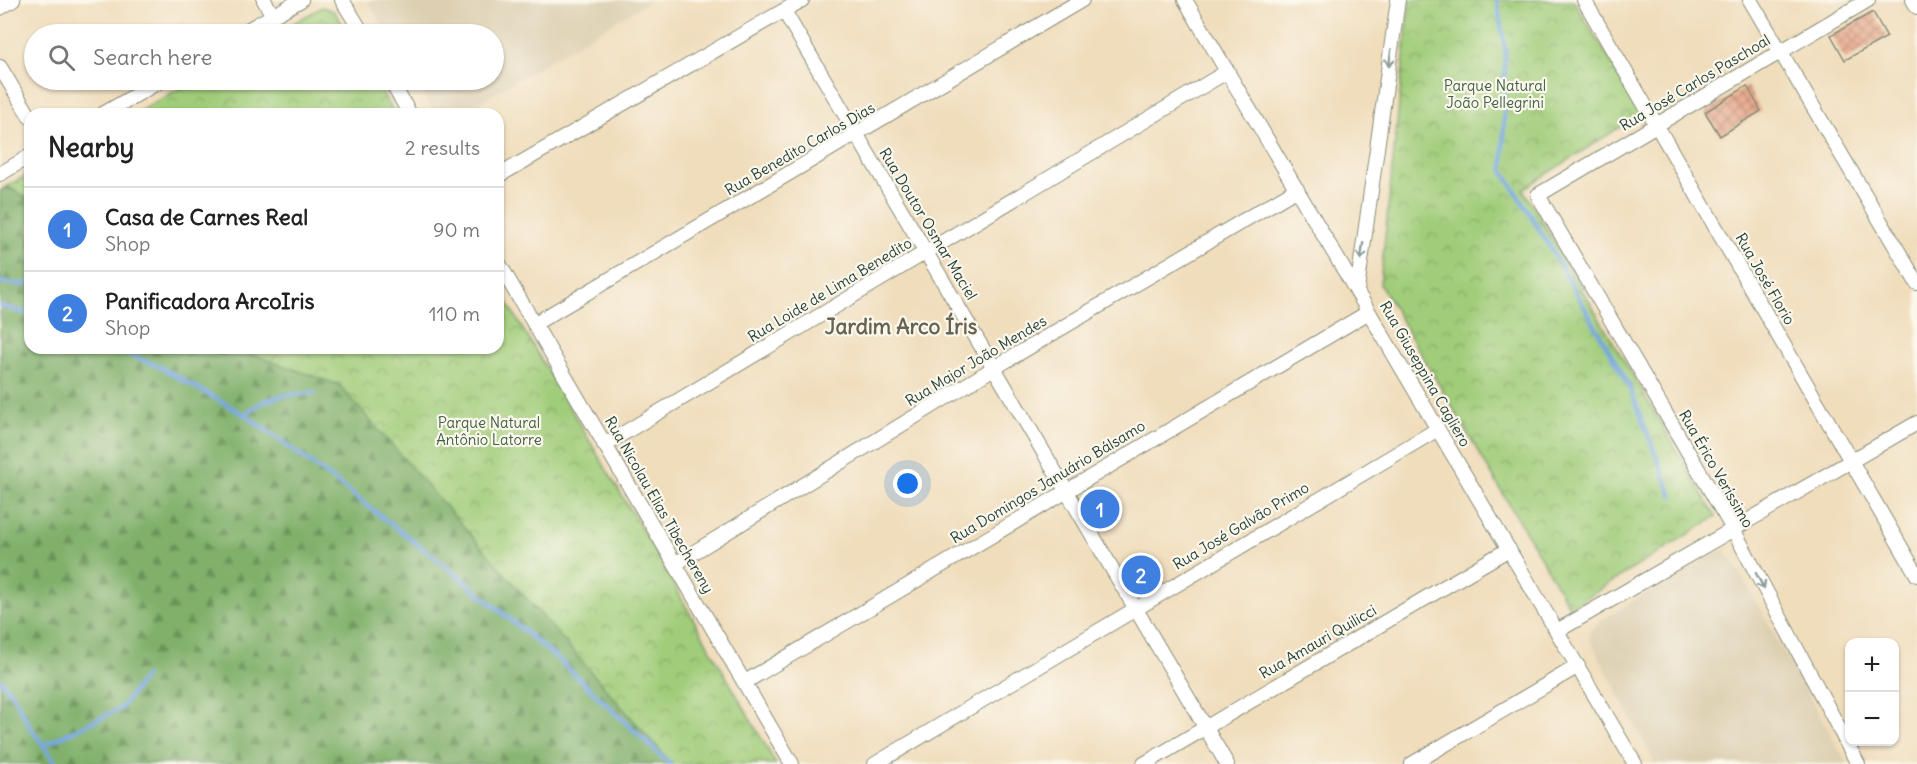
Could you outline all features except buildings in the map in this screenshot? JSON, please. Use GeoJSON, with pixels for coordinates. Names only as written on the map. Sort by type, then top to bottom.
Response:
{"type":"FeatureCollection","features":[{"type":"Feature","properties":{"kind":"street"},"geometry":{"type":"LineString","coordinates":[[0,8],[13,0]]}},
{"type":"Feature","properties":{"kind":"street"},"geometry":{"type":"LineString","coordinates":[[264,0],[273,16]]}},
{"type":"Feature","properties":{"kind":"street"},"geometry":{"type":"LineString","coordinates":[[258,24],[300,0]]}},
{"type":"Feature","properties":{"kind":"street"},"geometry":{"type":"LineString","coordinates":[[342,0],[357,24]]}},
{"type":"Feature","properties":{"kind":"street"},"geometry":{"type":"LineString","coordinates":[[504,173],[802,0]]}},
{"type":"Feature","properties":{"kind":"street","name":"Rua Benedito Carlos Dias"},"geometry":{"type":"LineString","coordinates":[[534,324],[1082,0]]}},
{"type":"Feature","properties":{"kind":"street","name":"Rua Giuseppina Cagliero"},"geometry":{"type":"LineString","coordinates":[[1185,0],[1635,764]]}},
{"type":"Feature","properties":{"kind":"street"},"geometry":{"type":"LineString","coordinates":[[1357,290],[1398,0]]}},
{"type":"Feature","properties":{"kind":"street","name":"Rua José Florio"},"geometry":{"type":"LineString","coordinates":[[1584,0],[1917,574]]}},
{"type":"Feature","properties":{"kind":"street"},"geometry":{"type":"LineString","coordinates":[[1750,0],[1917,283]]}},
{"type":"Feature","properties":{"kind":"street","name":"Rua José Carlos Paschoal"},"geometry":{"type":"LineString","coordinates":[[1538,195],[1868,0]]}},
{"type":"Feature","properties":{"kind":"street"},"geometry":{"type":"LineString","coordinates":[[1913,0],[1917,7]]}},
{"type":"Feature","properties":{"kind":"street","name":"Rua Doutor Osmar Maciel"},"geometry":{"type":"LineString","coordinates":[[784,11],[1227,764]]}},
{"type":"Feature","properties":{"kind":"street"},"geometry":{"type":"LineString","coordinates":[[0,67],[25,108]]}},
{"type":"Feature","properties":{"kind":"street","name":"Rua Loide de Lima Benedito"},"geometry":{"type":"LineString","coordinates":[[604,445],[1228,71]]}},
{"type":"Feature","properties":{"kind":"street"},"geometry":{"type":"LineString","coordinates":[[113,108],[145,90]]}},
{"type":"Feature","properties":{"kind":"street"},"geometry":{"type":"LineString","coordinates":[[396,90],[407,108]]}},
{"type":"Feature","properties":{"kind":"street"},"geometry":{"type":"LineString","coordinates":[[0,174],[24,160]]}},
{"type":"Feature","properties":{"kind":"street","name":"Rua Major João Mendes"},"geometry":{"type":"LineString","coordinates":[[675,564],[994,368],[1297,189]]}},
{"type":"Feature","properties":{"kind":"street","name":"Rua Érico Veríssimo"},"geometry":{"type":"LineString","coordinates":[[1538,195],[1732,530],[1858,764]]}},
{"type":"Feature","properties":{"kind":"street","name":"Rua Nicolau Elias Tibechereny"},"geometry":{"type":"LineString","coordinates":[[504,272],[792,764]]}},
{"type":"Feature","properties":{"kind":"street","name":"Rua Domingos Januário Bálsamo"},"geometry":{"type":"LineString","coordinates":[[745,682],[1369,312]]}},
{"type":"Feature","properties":{"kind":"street"},"geometry":{"type":"LineString","coordinates":[[1557,630],[1917,423]]}},
{"type":"Feature","properties":{"kind":"street","name":"Rua José Galvão Primo"},"geometry":{"type":"LineString","coordinates":[[875,764],[1438,429]]}},
{"type":"Feature","properties":{"kind":"street","name":"Rua Amauri Quilicci"},"geometry":{"type":"LineString","coordinates":[[1144,764],[1509,549]]}},
{"type":"Feature","properties":{"kind":"street"},"geometry":{"type":"LineString","coordinates":[[1412,764],[1578,666]]}},
{"type":"Feature","properties":{"kind":"shaded area"},"geometry":{"type":"Polygon","coordinates":[[[367,0],[651,0],[504,88],[504,24],[381,24],[367,0]]]}},
{"type":"Feature","properties":{"kind":"shaded area"},"geometry":{"type":"Polygon","coordinates":[[[420,90],[500,90],[470,108],[431,108],[420,90]]]}},
{"type":"Feature","properties":{"kind":"shaded area"},"geometry":{"type":"Polygon","coordinates":[[[1723,550],[1732,559],[1847,764],[1655,764],[1589,638],[1589,631],[1603,619],[1711,554],[1723,550]]]}},
{"type":"Feature","properties":{"kind":"green space","name":"Parque Natural João Pellegrini"},"geometry":{"type":"Polygon","coordinates":[[[1410,0],[1573,0],[1642,113],[1523,189],[1716,517],[1570,608],[1380,284],[1410,0]]]}},
{"type":"Feature","properties":{"kind":"green space"},"geometry":{"type":"Polygon","coordinates":[[[322,7],[334,11],[342,24],[292,24],[322,7]]]}},
{"type":"Feature","properties":{"kind":"green space"},"geometry":{"type":"Polygon","coordinates":[[[177,90],[381,90],[391,108],[145,108],[177,90]]]}},
{"type":"Feature","properties":{"kind":"green space"},"geometry":{"type":"Polygon","coordinates":[[[24,176],[24,196],[7,186],[24,176]]]}},
{"type":"Feature","properties":{"kind":"green space"},"geometry":{"type":"Polygon","coordinates":[[[7,186],[24,196],[24,354],[252,354],[339,384],[672,764],[0,764],[0,191],[7,186]]]}},
{"type":"Feature","properties":{"kind":"green space","name":"Parque Natural Antônio Latorre"},"geometry":{"type":"Polygon","coordinates":[[[504,297],[643,531],[776,764],[672,764],[339,385],[251,354],[504,354],[504,297]]]}},
{"type":"Feature","properties":{"kind":"waterway"},"geometry":{"type":"LineString","coordinates":[[1497,0],[1505,50],[1503,171],[1553,252],[1628,384],[1672,496]]}},
{"type":"Feature","properties":{"kind":"waterway"},"geometry":{"type":"LineString","coordinates":[[0,282],[24,285]]}},
{"type":"Feature","properties":{"kind":"waterway"},"geometry":{"type":"LineString","coordinates":[[0,306],[24,312]]}},
{"type":"Feature","properties":{"kind":"waterway"},"geometry":{"type":"LineString","coordinates":[[128,354],[158,366],[245,415],[338,483],[452,571],[560,661],[670,764]]}},
{"type":"Feature","properties":{"kind":"waterway"},"geometry":{"type":"LineString","coordinates":[[245,415],[260,404],[276,397],[314,393]]}},
{"type":"Feature","properties":{"kind":"waterway"},"geometry":{"type":"LineString","coordinates":[[44,745],[121,708],[145,676]]}},
{"type":"Feature","properties":{"kind":"waterway"},"geometry":{"type":"LineString","coordinates":[[0,680],[13,695],[32,730],[57,764]]}},
{"type":"Feature","properties":{"kind":"place","name":"Casa de Carnes Real"},"geometry":{"type":"Point","coordinates":[1100,509]}},
{"type":"Feature","properties":{"kind":"place","name":"Panificadora ArcoIris"},"geometry":{"type":"Point","coordinates":[1141,575]}},
{"type":"Feature","properties":{"kind":"district","name":"Jardim Arco Íris"},"geometry":{"type":"Point","coordinates":[901,327]}}]}
